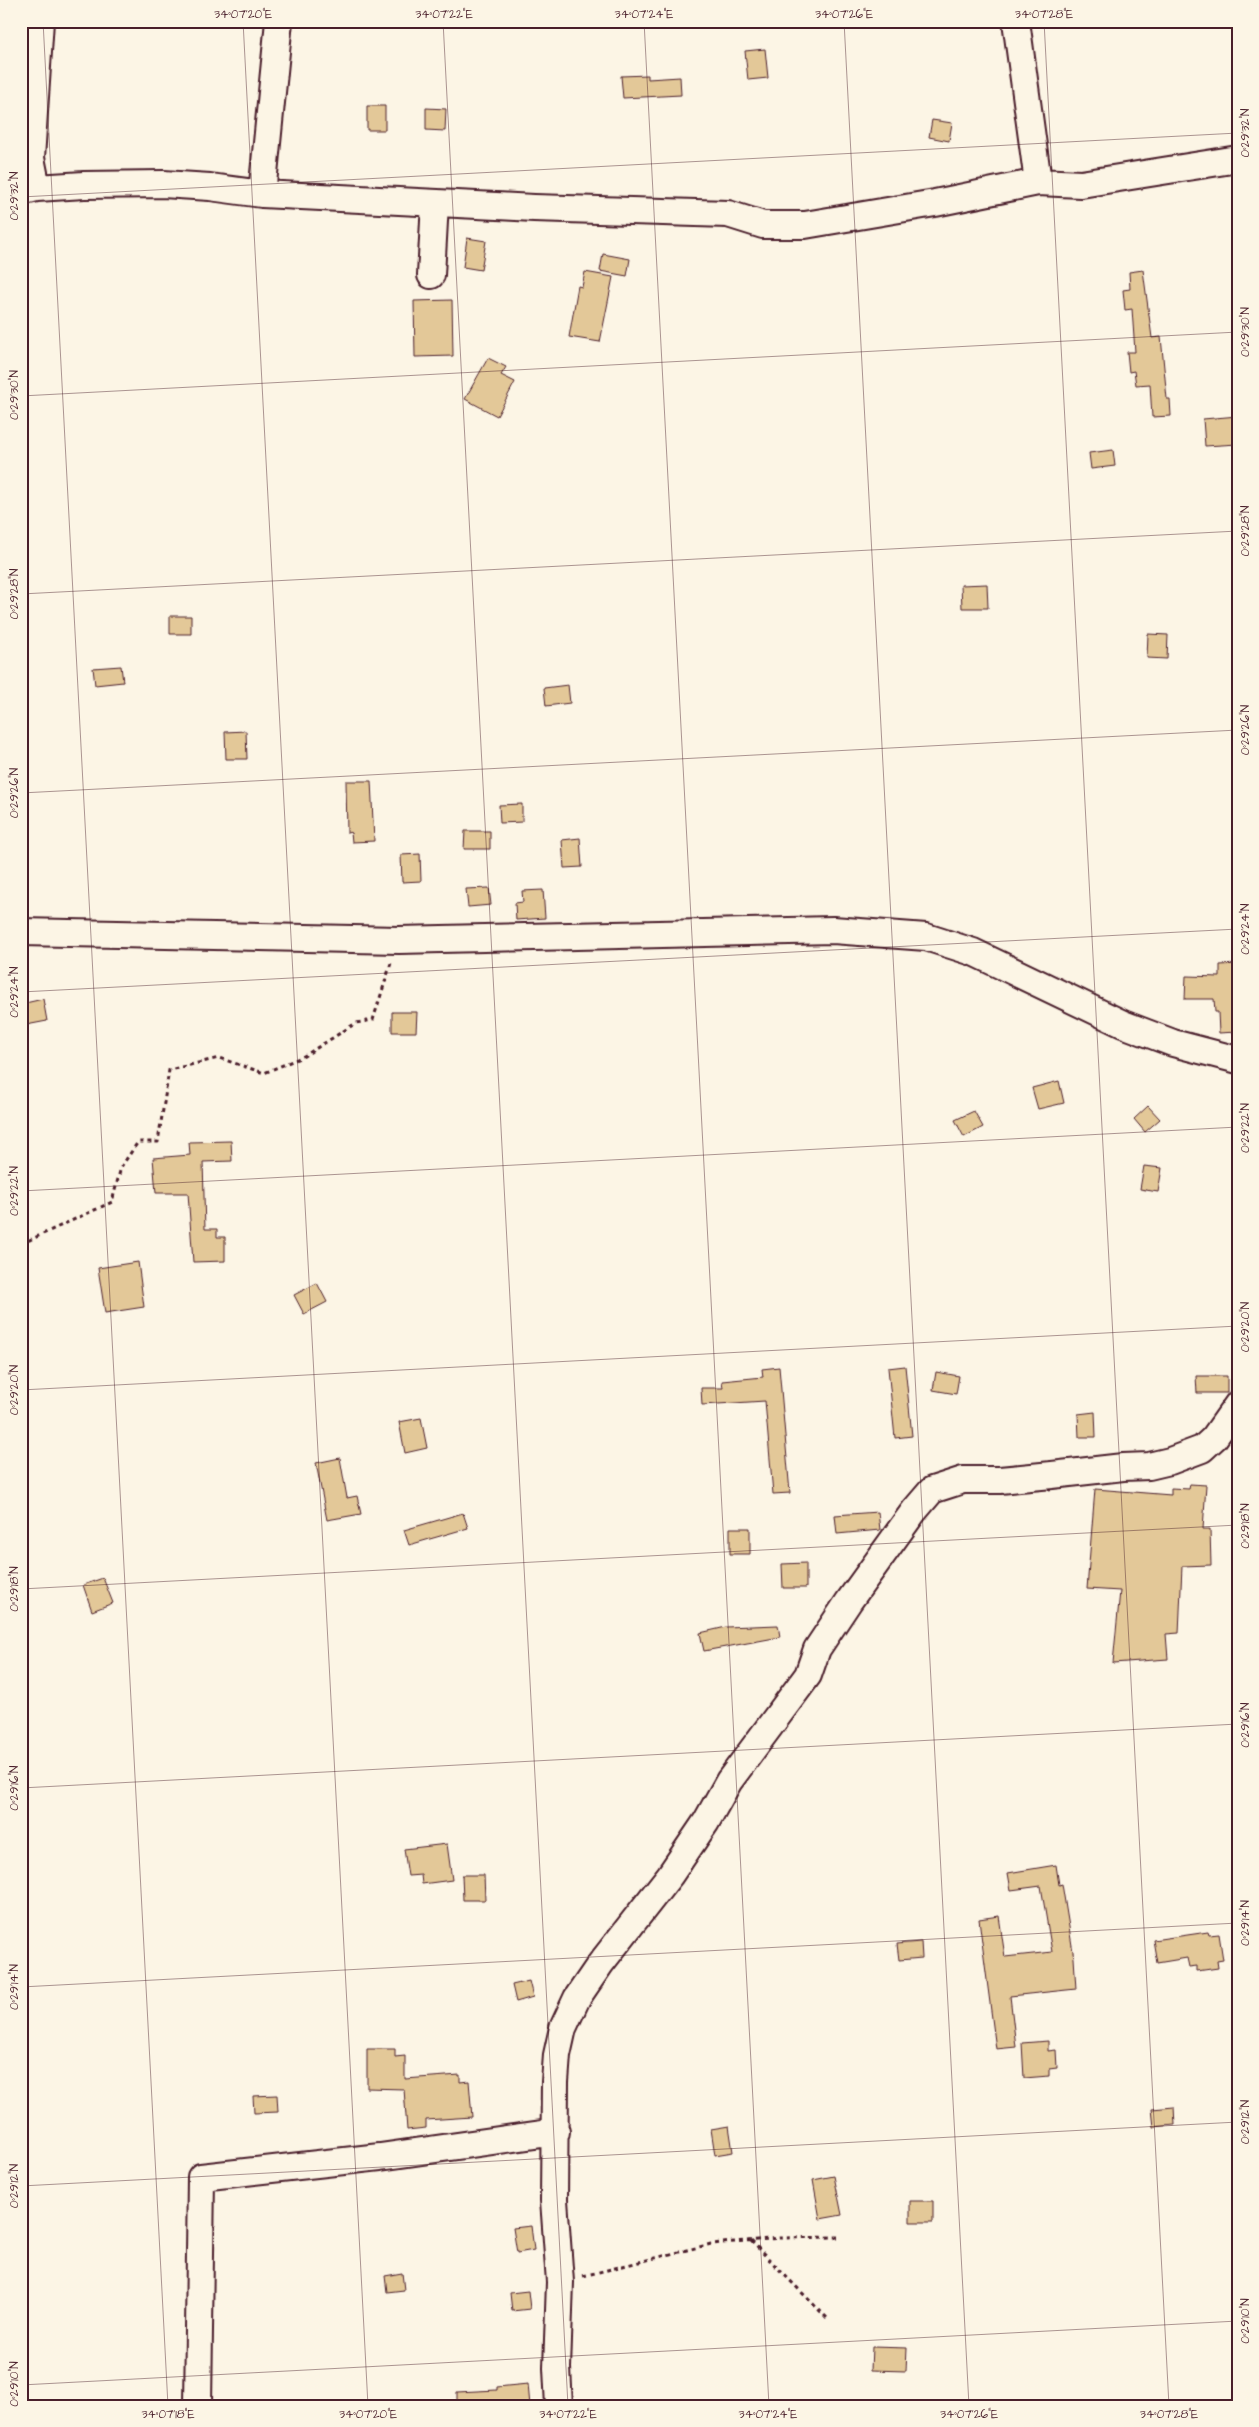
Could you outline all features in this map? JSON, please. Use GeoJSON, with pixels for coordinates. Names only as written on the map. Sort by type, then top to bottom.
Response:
{"type":"FeatureCollection","features":[{"type":"Feature","properties":{"kind":"street"},"geometry":{"type":"LineString","coordinates":[[40,21],[29,190],[163,184],[210,187],[262,194],[435,203],[728,214],[763,225],[805,225],[935,203],[1038,182],[1081,184],[1238,159]]}},
{"type":"Feature","properties":{"kind":"street"},"geometry":{"type":"LineString","coordinates":[[262,194],[278,21]]}},
{"type":"Feature","properties":{"kind":"street"},"geometry":{"type":"LineString","coordinates":[[1016,21],[1038,182]]}},
{"type":"Feature","properties":{"kind":"street"},"geometry":{"type":"LineString","coordinates":[[431,275],[435,203]]}},
{"type":"Feature","properties":{"kind":"street"},"geometry":{"type":"LineString","coordinates":[[21,932],[399,940],[833,930],[926,937],[973,952],[1123,1024],[1173,1043],[1238,1060]]}},
{"type":"Feature","properties":{"kind":"street"},"geometry":{"type":"LineString","coordinates":[[559,2406],[557,2368],[560,2282],[554,2200],[557,2055],[563,2028],[577,1998],[670,1875],[706,1822],[729,1781],[808,1675],[818,1649],[849,1601],[914,1510],[932,1490],[963,1480],[1000,1480],[1149,1466],[1170,1461],[1202,1449],[1214,1438],[1238,1404]]}},
{"type":"Feature","properties":{"kind":"street"},"geometry":{"type":"LineString","coordinates":[[198,2406],[201,2177],[380,2156],[556,2132]]}},
{"type":"Feature","properties":{"kind":"path"},"geometry":{"type":"LineString","coordinates":[[21,1244],[112,1202],[121,1167],[138,1142],[158,1142],[169,1070],[219,1058],[264,1073],[304,1056],[356,1023],[373,1020],[399,940]]}},
{"type":"Feature","properties":{"kind":"path"},"geometry":{"type":"LineString","coordinates":[[560,2282],[711,2244],[838,2237]]}},
{"type":"Feature","properties":{"kind":"path"},"geometry":{"type":"LineString","coordinates":[[750,2241],[827,2318]]}},
{"type":"Feature","properties":{"kind":"building"},"geometry":{"type":"Polygon","coordinates":[[[765,49],[768,78],[748,80],[745,51],[765,49]]]}},
{"type":"Feature","properties":{"kind":"building"},"geometry":{"type":"Polygon","coordinates":[[[648,75],[648,79],[680,77],[681,95],[623,98],[621,76],[648,75]]]}},
{"type":"Feature","properties":{"kind":"building"},"geometry":{"type":"Polygon","coordinates":[[[367,106],[385,106],[385,130],[367,130],[367,106]]]}},
{"type":"Feature","properties":{"kind":"building"},"geometry":{"type":"Polygon","coordinates":[[[426,108],[446,109],[445,131],[426,130],[426,108]]]}},
{"type":"Feature","properties":{"kind":"building"},"geometry":{"type":"Polygon","coordinates":[[[932,120],[952,123],[949,141],[929,137],[932,120]]]}},
{"type":"Feature","properties":{"kind":"building"},"geometry":{"type":"Polygon","coordinates":[[[467,238],[486,241],[481,270],[463,267],[467,238]]]}},
{"type":"Feature","properties":{"kind":"building"},"geometry":{"type":"Polygon","coordinates":[[[603,254],[630,259],[627,276],[600,271],[603,254]]]}},
{"type":"Feature","properties":{"kind":"building"},"geometry":{"type":"Polygon","coordinates":[[[1143,270],[1152,338],[1161,337],[1167,399],[1170,399],[1171,416],[1152,417],[1150,384],[1136,385],[1134,371],[1129,372],[1127,352],[1135,352],[1132,309],[1125,310],[1123,290],[1130,289],[1129,272],[1143,270]]]}},
{"type":"Feature","properties":{"kind":"building"},"geometry":{"type":"Polygon","coordinates":[[[585,272],[613,277],[600,342],[569,337],[578,286],[582,287],[585,272]]]}},
{"type":"Feature","properties":{"kind":"building"},"geometry":{"type":"Polygon","coordinates":[[[452,300],[453,356],[415,357],[414,301],[452,300]]]}},
{"type":"Feature","properties":{"kind":"building"},"geometry":{"type":"Polygon","coordinates":[[[488,358],[506,367],[501,375],[515,382],[497,416],[465,399],[488,358]]]}},
{"type":"Feature","properties":{"kind":"building"},"geometry":{"type":"Polygon","coordinates":[[[1238,416],[1238,444],[1205,446],[1203,419],[1238,416]]]}},
{"type":"Feature","properties":{"kind":"building"},"geometry":{"type":"Polygon","coordinates":[[[1113,450],[1115,466],[1091,469],[1089,453],[1113,450]]]}},
{"type":"Feature","properties":{"kind":"building"},"geometry":{"type":"Polygon","coordinates":[[[987,584],[988,608],[962,608],[961,585],[987,584]]]}},
{"type":"Feature","properties":{"kind":"building"},"geometry":{"type":"Polygon","coordinates":[[[170,616],[191,616],[191,634],[170,634],[170,616]]]}},
{"type":"Feature","properties":{"kind":"building"},"geometry":{"type":"Polygon","coordinates":[[[1148,634],[1168,635],[1167,659],[1147,658],[1148,634]]]}},
{"type":"Feature","properties":{"kind":"building"},"geometry":{"type":"Polygon","coordinates":[[[121,666],[123,682],[95,685],[93,668],[121,666]]]}},
{"type":"Feature","properties":{"kind":"building"},"geometry":{"type":"Polygon","coordinates":[[[568,685],[570,703],[546,706],[544,688],[568,685]]]}},
{"type":"Feature","properties":{"kind":"building"},"geometry":{"type":"Polygon","coordinates":[[[246,731],[247,759],[226,759],[225,732],[246,731]]]}},
{"type":"Feature","properties":{"kind":"building"},"geometry":{"type":"Polygon","coordinates":[[[346,781],[371,781],[374,841],[352,842],[351,832],[347,833],[346,781]]]}},
{"type":"Feature","properties":{"kind":"building"},"geometry":{"type":"Polygon","coordinates":[[[522,804],[522,822],[500,823],[499,805],[522,804]]]}},
{"type":"Feature","properties":{"kind":"building"},"geometry":{"type":"Polygon","coordinates":[[[465,831],[490,831],[490,849],[464,849],[465,831]]]}},
{"type":"Feature","properties":{"kind":"building"},"geometry":{"type":"Polygon","coordinates":[[[580,838],[582,867],[564,868],[562,840],[580,838]]]}},
{"type":"Feature","properties":{"kind":"building"},"geometry":{"type":"Polygon","coordinates":[[[420,854],[421,881],[402,882],[401,855],[420,854]]]}},
{"type":"Feature","properties":{"kind":"building"},"geometry":{"type":"Polygon","coordinates":[[[489,888],[491,905],[468,907],[466,889],[489,888]]]}},
{"type":"Feature","properties":{"kind":"building"},"geometry":{"type":"Polygon","coordinates":[[[543,890],[545,918],[516,920],[515,903],[523,902],[522,891],[543,890]]]}},
{"type":"Feature","properties":{"kind":"building"},"geometry":{"type":"Polygon","coordinates":[[[1238,964],[1238,993],[1235,993],[1237,1032],[1219,1033],[1218,1012],[1215,1012],[1214,999],[1185,999],[1186,976],[1220,977],[1220,965],[1238,964]]]}},
{"type":"Feature","properties":{"kind":"building"},"geometry":{"type":"Polygon","coordinates":[[[43,999],[47,1021],[21,1026],[21,1004],[43,999]]]}},
{"type":"Feature","properties":{"kind":"building"},"geometry":{"type":"Polygon","coordinates":[[[392,1012],[417,1012],[416,1032],[392,1032],[392,1012]]]}},
{"type":"Feature","properties":{"kind":"building"},"geometry":{"type":"Polygon","coordinates":[[[1059,1081],[1064,1103],[1038,1109],[1032,1088],[1059,1081]]]}},
{"type":"Feature","properties":{"kind":"building"},"geometry":{"type":"Polygon","coordinates":[[[1148,1106],[1160,1119],[1145,1132],[1134,1119],[1148,1106]]]}},
{"type":"Feature","properties":{"kind":"building"},"geometry":{"type":"Polygon","coordinates":[[[974,1111],[983,1127],[964,1137],[955,1120],[974,1111]]]}},
{"type":"Feature","properties":{"kind":"building"},"geometry":{"type":"Polygon","coordinates":[[[231,1141],[232,1161],[203,1162],[205,1229],[217,1229],[217,1237],[225,1237],[225,1261],[193,1262],[188,1193],[156,1193],[153,1158],[190,1155],[189,1142],[231,1141]]]}},
{"type":"Feature","properties":{"kind":"building"},"geometry":{"type":"Polygon","coordinates":[[[1144,1166],[1162,1168],[1158,1192],[1140,1189],[1144,1166]]]}},
{"type":"Feature","properties":{"kind":"building"},"geometry":{"type":"Polygon","coordinates":[[[138,1262],[144,1307],[105,1313],[98,1268],[138,1262]]]}},
{"type":"Feature","properties":{"kind":"building"},"geometry":{"type":"Polygon","coordinates":[[[317,1283],[327,1302],[304,1314],[294,1295],[317,1283]]]}},
{"type":"Feature","properties":{"kind":"building"},"geometry":{"type":"Polygon","coordinates":[[[905,1366],[912,1436],[895,1438],[888,1368],[905,1366]]]}},
{"type":"Feature","properties":{"kind":"building"},"geometry":{"type":"Polygon","coordinates":[[[779,1367],[790,1493],[773,1494],[765,1401],[702,1405],[701,1388],[723,1388],[722,1381],[763,1377],[762,1369],[779,1367]]]}},
{"type":"Feature","properties":{"kind":"building"},"geometry":{"type":"Polygon","coordinates":[[[936,1372],[959,1376],[956,1394],[933,1390],[936,1372]]]}},
{"type":"Feature","properties":{"kind":"building"},"geometry":{"type":"Polygon","coordinates":[[[1196,1376],[1227,1376],[1227,1393],[1197,1393],[1196,1376]]]}},
{"type":"Feature","properties":{"kind":"building"},"geometry":{"type":"Polygon","coordinates":[[[1095,1412],[1096,1437],[1079,1437],[1078,1414],[1095,1412]]]}},
{"type":"Feature","properties":{"kind":"building"},"geometry":{"type":"Polygon","coordinates":[[[421,1418],[427,1448],[405,1453],[399,1422],[421,1418]]]}},
{"type":"Feature","properties":{"kind":"building"},"geometry":{"type":"Polygon","coordinates":[[[340,1458],[347,1498],[357,1496],[361,1514],[327,1520],[316,1463],[340,1458]]]}},
{"type":"Feature","properties":{"kind":"building"},"geometry":{"type":"Polygon","coordinates":[[[1190,1484],[1206,1485],[1203,1529],[1210,1529],[1211,1565],[1182,1566],[1179,1633],[1166,1634],[1168,1659],[1113,1663],[1120,1591],[1087,1589],[1095,1489],[1171,1495],[1171,1488],[1189,1489],[1190,1484]]]}},
{"type":"Feature","properties":{"kind":"building"},"geometry":{"type":"Polygon","coordinates":[[[878,1512],[880,1530],[837,1534],[835,1515],[878,1512]]]}},
{"type":"Feature","properties":{"kind":"building"},"geometry":{"type":"Polygon","coordinates":[[[463,1513],[468,1528],[409,1545],[404,1530],[463,1513]]]}},
{"type":"Feature","properties":{"kind":"building"},"geometry":{"type":"Polygon","coordinates":[[[730,1528],[750,1528],[750,1554],[730,1554],[730,1528]]]}},
{"type":"Feature","properties":{"kind":"building"},"geometry":{"type":"Polygon","coordinates":[[[806,1563],[806,1588],[783,1588],[782,1564],[806,1563]]]}},
{"type":"Feature","properties":{"kind":"building"},"geometry":{"type":"Polygon","coordinates":[[[103,1578],[113,1603],[92,1611],[83,1585],[103,1578]]]}},
{"type":"Feature","properties":{"kind":"building"},"geometry":{"type":"Polygon","coordinates":[[[778,1625],[780,1637],[704,1651],[700,1633],[726,1627],[778,1625]]]}},
{"type":"Feature","properties":{"kind":"building"},"geometry":{"type":"Polygon","coordinates":[[[447,1844],[452,1880],[422,1884],[421,1875],[408,1876],[404,1849],[447,1844]]]}},
{"type":"Feature","properties":{"kind":"building"},"geometry":{"type":"Polygon","coordinates":[[[1056,1865],[1059,1885],[1062,1884],[1074,1958],[1076,1989],[1010,1996],[1016,2047],[996,2049],[979,1919],[999,1916],[1005,1957],[1052,1952],[1041,1886],[1011,1890],[1008,1873],[1056,1865]]]}},
{"type":"Feature","properties":{"kind":"building"},"geometry":{"type":"Polygon","coordinates":[[[462,1875],[484,1875],[485,1900],[463,1900],[462,1875]]]}},
{"type":"Feature","properties":{"kind":"building"},"geometry":{"type":"Polygon","coordinates":[[[1208,1932],[1209,1935],[1219,1934],[1223,1960],[1217,1961],[1218,1968],[1197,1971],[1197,1966],[1189,1967],[1187,1958],[1157,1963],[1153,1940],[1208,1932]]]}},
{"type":"Feature","properties":{"kind":"building"},"geometry":{"type":"Polygon","coordinates":[[[921,1942],[922,1958],[899,1960],[897,1944],[921,1942]]]}},
{"type":"Feature","properties":{"kind":"building"},"geometry":{"type":"Polygon","coordinates":[[[529,1981],[533,1997],[516,2002],[512,1985],[529,1981]]]}},
{"type":"Feature","properties":{"kind":"building"},"geometry":{"type":"Polygon","coordinates":[[[1048,2041],[1048,2051],[1056,2050],[1057,2068],[1049,2069],[1049,2076],[1024,2078],[1022,2043],[1048,2041]]]}},
{"type":"Feature","properties":{"kind":"building"},"geometry":{"type":"Polygon","coordinates":[[[367,2049],[395,2049],[395,2057],[405,2056],[405,2079],[460,2075],[460,2082],[469,2081],[472,2117],[426,2120],[426,2128],[407,2130],[404,2089],[367,2088],[367,2049]]]}},
{"type":"Feature","properties":{"kind":"building"},"geometry":{"type":"Polygon","coordinates":[[[277,2095],[278,2112],[254,2113],[253,2096],[277,2095]]]}},
{"type":"Feature","properties":{"kind":"building"},"geometry":{"type":"Polygon","coordinates":[[[1174,2107],[1175,2125],[1154,2127],[1152,2109],[1174,2107]]]}},
{"type":"Feature","properties":{"kind":"building"},"geometry":{"type":"Polygon","coordinates":[[[729,2126],[733,2152],[715,2155],[711,2129],[729,2126]]]}},
{"type":"Feature","properties":{"kind":"building"},"geometry":{"type":"Polygon","coordinates":[[[834,2176],[842,2215],[820,2219],[813,2180],[834,2176]]]}},
{"type":"Feature","properties":{"kind":"building"},"geometry":{"type":"Polygon","coordinates":[[[910,2201],[933,2201],[933,2222],[910,2222],[910,2201]]]}},
{"type":"Feature","properties":{"kind":"building"},"geometry":{"type":"Polygon","coordinates":[[[531,2226],[534,2250],[517,2253],[513,2228],[531,2226]]]}},
{"type":"Feature","properties":{"kind":"building"},"geometry":{"type":"Polygon","coordinates":[[[402,2273],[404,2290],[387,2292],[385,2276],[402,2273]]]}},
{"type":"Feature","properties":{"kind":"building"},"geometry":{"type":"Polygon","coordinates":[[[528,2291],[530,2309],[512,2311],[510,2293],[528,2291]]]}},
{"type":"Feature","properties":{"kind":"building"},"geometry":{"type":"Polygon","coordinates":[[[872,2347],[907,2348],[906,2371],[871,2370],[872,2347]]]}},
{"type":"Feature","properties":{"kind":"building"},"geometry":{"type":"Polygon","coordinates":[[[528,2384],[530,2406],[457,2406],[457,2392],[497,2390],[497,2387],[528,2384]]]}}]}
